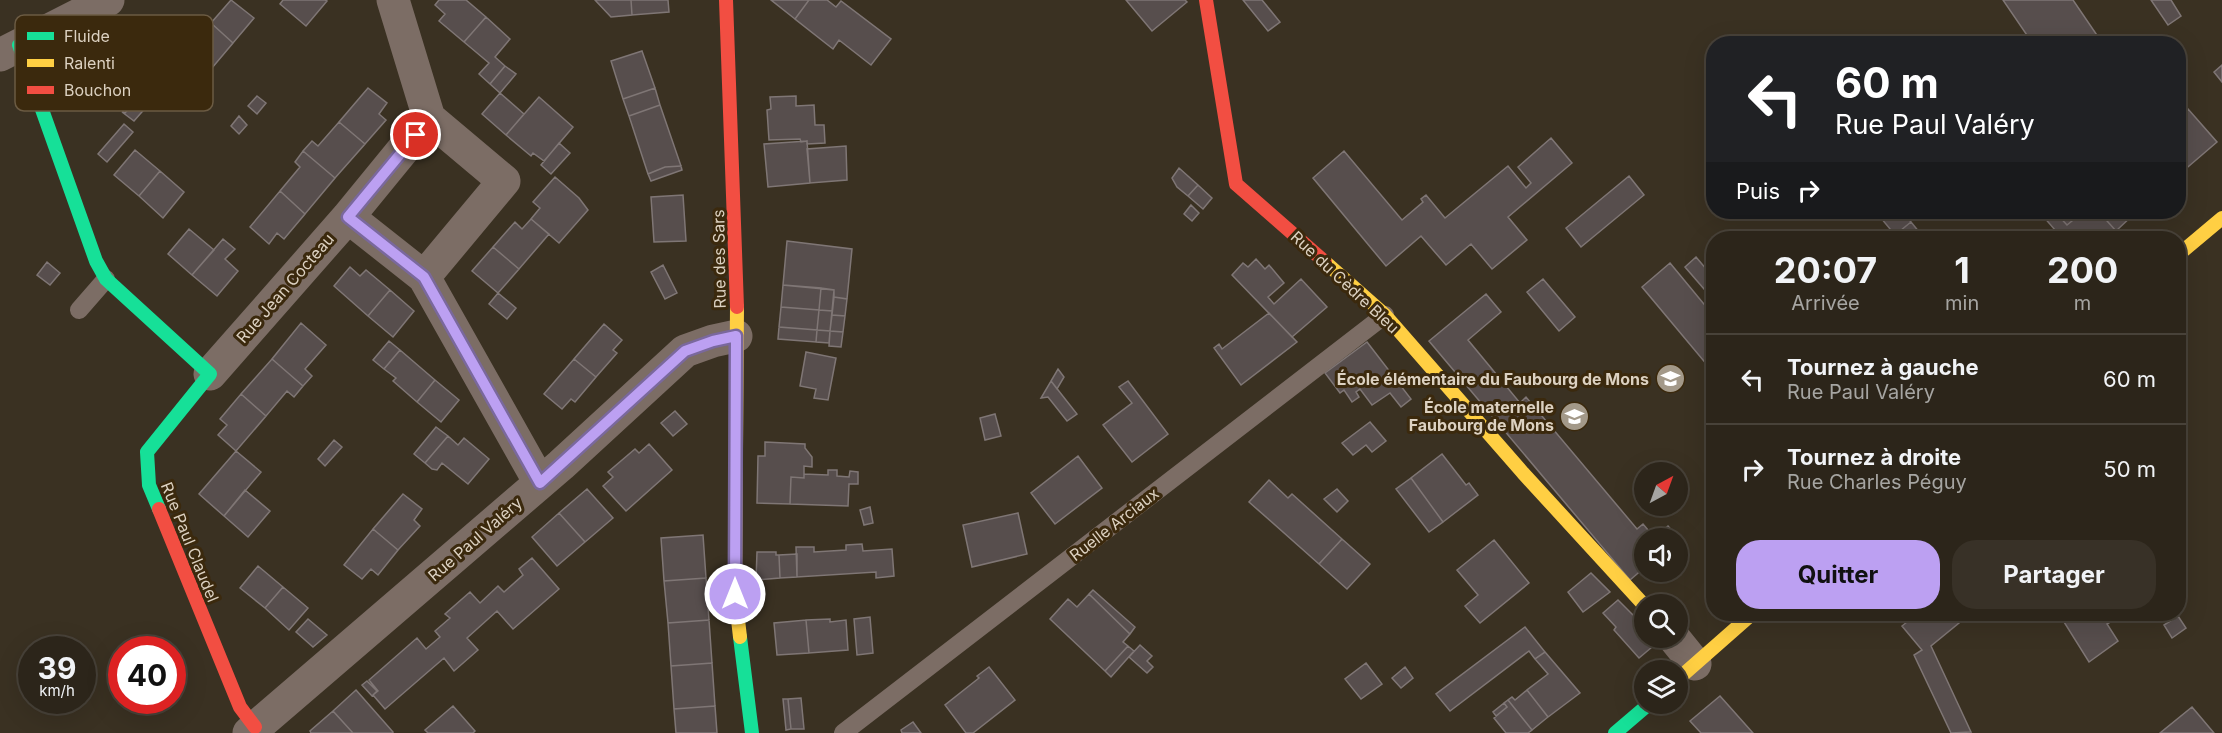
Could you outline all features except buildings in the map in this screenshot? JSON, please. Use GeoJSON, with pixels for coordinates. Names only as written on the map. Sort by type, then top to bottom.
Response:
{"type":"FeatureCollection","features":[{"type":"Feature","properties":{"kind":"street"},"geometry":{"type":"LineString","coordinates":[[78,15],[108,0]]}},
{"type":"Feature","properties":{"kind":"street"},"geometry":{"type":"LineString","coordinates":[[393,0],[429,118],[504,181],[424,277]]}},
{"type":"Feature","properties":{"kind":"street","name":"Rue des Sars"},"geometry":{"type":"LineString","coordinates":[[726,0],[738,287],[735,594],[752,733]]}},
{"type":"Feature","properties":{"kind":"street","name":"Rue du Cèdre Bleu"},"geometry":{"type":"LineString","coordinates":[[1206,0],[1236,184],[1384,315],[1634,594]]}},
{"type":"Feature","properties":{"kind":"street"},"geometry":{"type":"LineString","coordinates":[[9,50],[15,65]]}},
{"type":"Feature","properties":{"kind":"street"},"geometry":{"type":"LineString","coordinates":[[34,111],[96,261],[106,279],[210,374]]}},
{"type":"Feature","properties":{"kind":"street","name":"Rue Jean Cocteau"},"geometry":{"type":"LineString","coordinates":[[210,374],[348,217],[429,118]]}},
{"type":"Feature","properties":{"kind":"street"},"geometry":{"type":"LineString","coordinates":[[348,217],[424,277],[540,483]]}},
{"type":"Feature","properties":{"kind":"street"},"geometry":{"type":"LineString","coordinates":[[2186,248],[2222,218]]}},
{"type":"Feature","properties":{"kind":"street","name":"Rue Paul Valéry"},"geometry":{"type":"LineString","coordinates":[[252,730],[540,483],[685,351],[736,336]]}},
{"type":"Feature","properties":{"kind":"street","name":"Rue Paul Claudel"},"geometry":{"type":"LineString","coordinates":[[210,374],[147,453],[148,485],[240,707],[252,730]]}},
{"type":"Feature","properties":{"kind":"street"},"geometry":{"type":"LineString","coordinates":[[1688,670],[1744,621]]}},
{"type":"Feature","properties":{"kind":"street"},"geometry":{"type":"LineString","coordinates":[[1615,733],[1637,714]]}},
{"type":"Feature","properties":{"kind":"lane"},"geometry":{"type":"LineString","coordinates":[[79,310],[106,279]]}},
{"type":"Feature","properties":{"kind":"lane","name":"Ruelle Arciaux"},"geometry":{"type":"LineString","coordinates":[[843,733],[1384,315]]}},
{"type":"Feature","properties":{"kind":"traffic: fast"},"geometry":{"type":"LineString","coordinates":[[43,111],[96,261],[106,279],[210,374],[147,452],[149,485],[159,509]]}},
{"type":"Feature","properties":{"kind":"traffic: fast"},"geometry":{"type":"LineString","coordinates":[[740,637],[752,733]]}},
{"type":"Feature","properties":{"kind":"traffic: fast"},"geometry":{"type":"LineString","coordinates":[[1615,733],[1637,714]]}},
{"type":"Feature","properties":{"kind":"traffic: slow"},"geometry":{"type":"LineString","coordinates":[[2186,248],[2222,218]]}},
{"type":"Feature","properties":{"kind":"traffic: slow"},"geometry":{"type":"LineString","coordinates":[[1325,262],[1385,315],[1523,473],[1634,594]]}},
{"type":"Feature","properties":{"kind":"traffic: slow"},"geometry":{"type":"LineString","coordinates":[[737,307],[735,594],[740,637]]}},
{"type":"Feature","properties":{"kind":"traffic: slow"},"geometry":{"type":"LineString","coordinates":[[1688,670],[1744,621]]}},
{"type":"Feature","properties":{"kind":"traffic: jam"},"geometry":{"type":"LineString","coordinates":[[726,0],[737,307]]}},
{"type":"Feature","properties":{"kind":"traffic: jam"},"geometry":{"type":"LineString","coordinates":[[1206,0],[1236,184],[1325,262]]}},
{"type":"Feature","properties":{"kind":"traffic: jam"},"geometry":{"type":"LineString","coordinates":[[159,509],[240,707],[255,727]]}},
{"type":"Feature","properties":{"kind":"place","name":"École élémentaire du Faubourg de Mons"},"geometry":{"type":"Point","coordinates":[1670,379]}},
{"type":"Feature","properties":{"kind":"place","name":"École maternelle Faubourg de Mons"},"geometry":{"type":"Point","coordinates":[1575,416]}},
{"type":"Feature","properties":{"kind":"route"},"geometry":{"type":"LineString","coordinates":[[416,135],[348,217],[424,277],[540,483],[685,351],[736,336],[735,594]]}}]}
